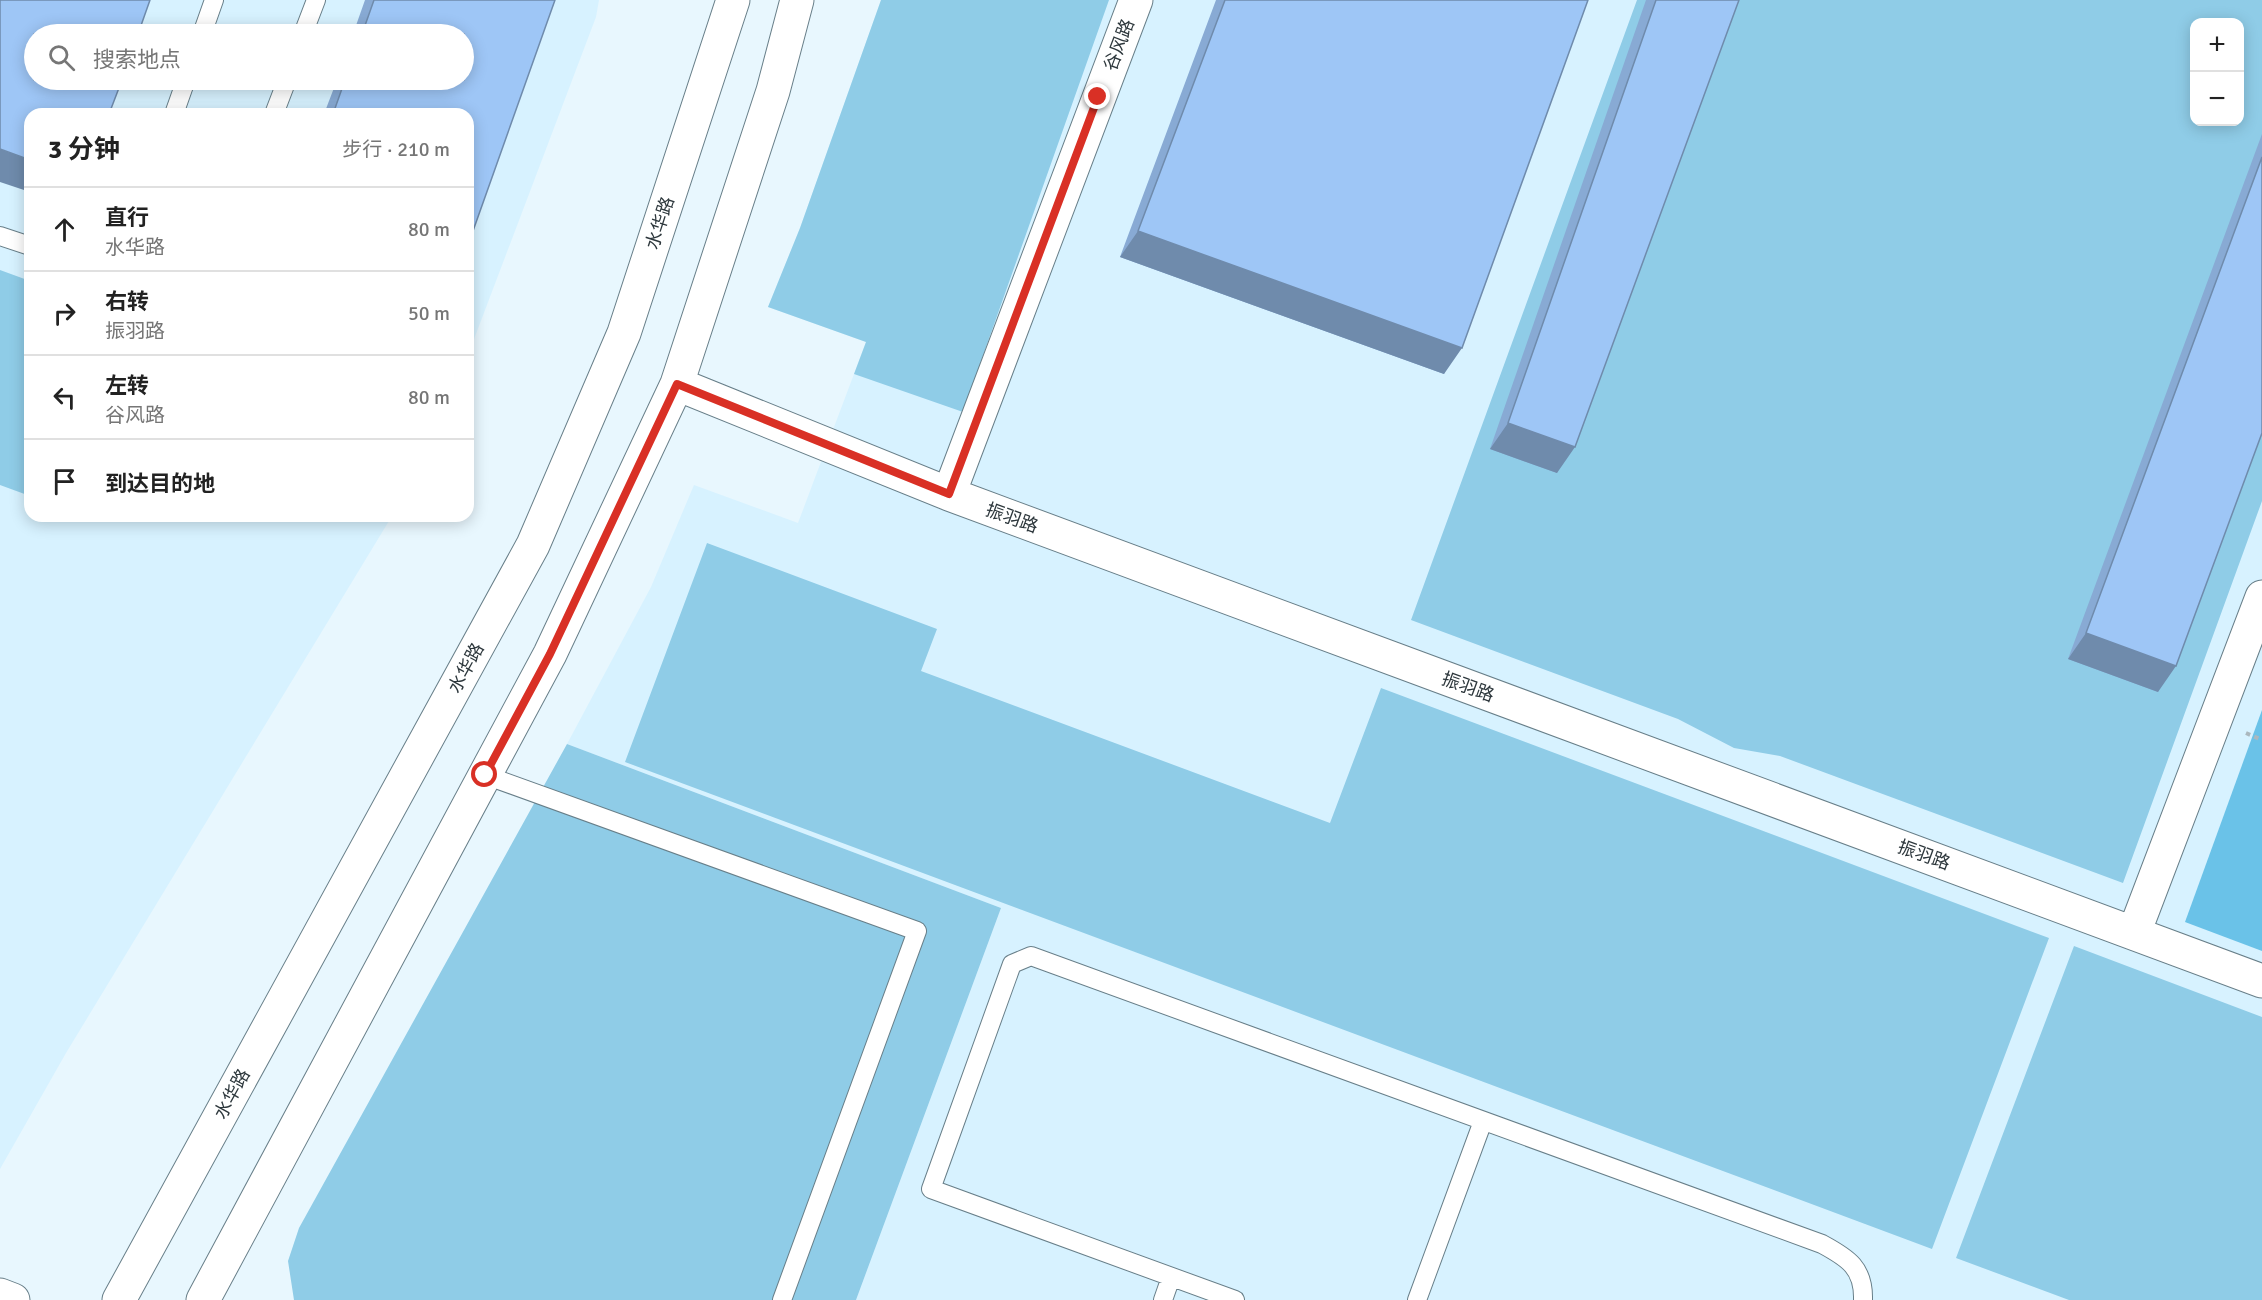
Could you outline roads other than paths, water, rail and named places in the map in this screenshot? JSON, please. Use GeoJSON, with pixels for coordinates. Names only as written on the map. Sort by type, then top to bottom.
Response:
{"type":"FeatureCollection","features":[{"type":"Feature","properties":{"kind":"street","name":"水华路"},"geometry":{"type":"LineString","coordinates":[[119,1300],[533,545],[624,333],[733,0]]}},
{"type":"Feature","properties":{"kind":"street"},"geometry":{"type":"LineString","coordinates":[[202,1300],[550,654],[677,384],[773,91],[797,0]]}},
{"type":"Feature","properties":{"kind":"street","name":"谷风路"},"geometry":{"type":"LineString","coordinates":[[949,494],[1136,0]]}},
{"type":"Feature","properties":{"kind":"street","name":"振羽路"},"geometry":{"type":"LineString","coordinates":[[677,384],[949,494],[2262,981]]}},
{"type":"Feature","properties":{"kind":"street"},"geometry":{"type":"LineString","coordinates":[[2134,933],[2262,597]]}},
{"type":"Feature","properties":{"kind":"street"},"geometry":{"type":"LineString","coordinates":[[0,1295],[13,1300]]}},
{"type":"Feature","properties":{"kind":"lane"},"geometry":{"type":"LineString","coordinates":[[206,24],[214,0]]}},
{"type":"Feature","properties":{"kind":"lane"},"geometry":{"type":"LineString","coordinates":[[307,24],[316,0]]}},
{"type":"Feature","properties":{"kind":"lane"},"geometry":{"type":"LineString","coordinates":[[176,108],[182,90]]}},
{"type":"Feature","properties":{"kind":"lane"},"geometry":{"type":"LineString","coordinates":[[276,108],[283,90]]}},
{"type":"Feature","properties":{"kind":"lane"},"geometry":{"type":"LineString","coordinates":[[0,236],[24,244]]}},
{"type":"Feature","properties":{"kind":"lane"},"geometry":{"type":"LineString","coordinates":[[485,775],[917,931],[782,1300]]}},
{"type":"Feature","properties":{"kind":"lane"},"geometry":{"type":"LineString","coordinates":[[1235,1300],[931,1189],[1012,964],[1031,956],[1822,1244],[1848,1258],[1863,1283],[1863,1300]]}},
{"type":"Feature","properties":{"kind":"lane"},"geometry":{"type":"LineString","coordinates":[[1417,1300],[1483,1120]]}},
{"type":"Feature","properties":{"kind":"lane"},"geometry":{"type":"LineString","coordinates":[[1163,1300],[1171,1277]]}}]}
